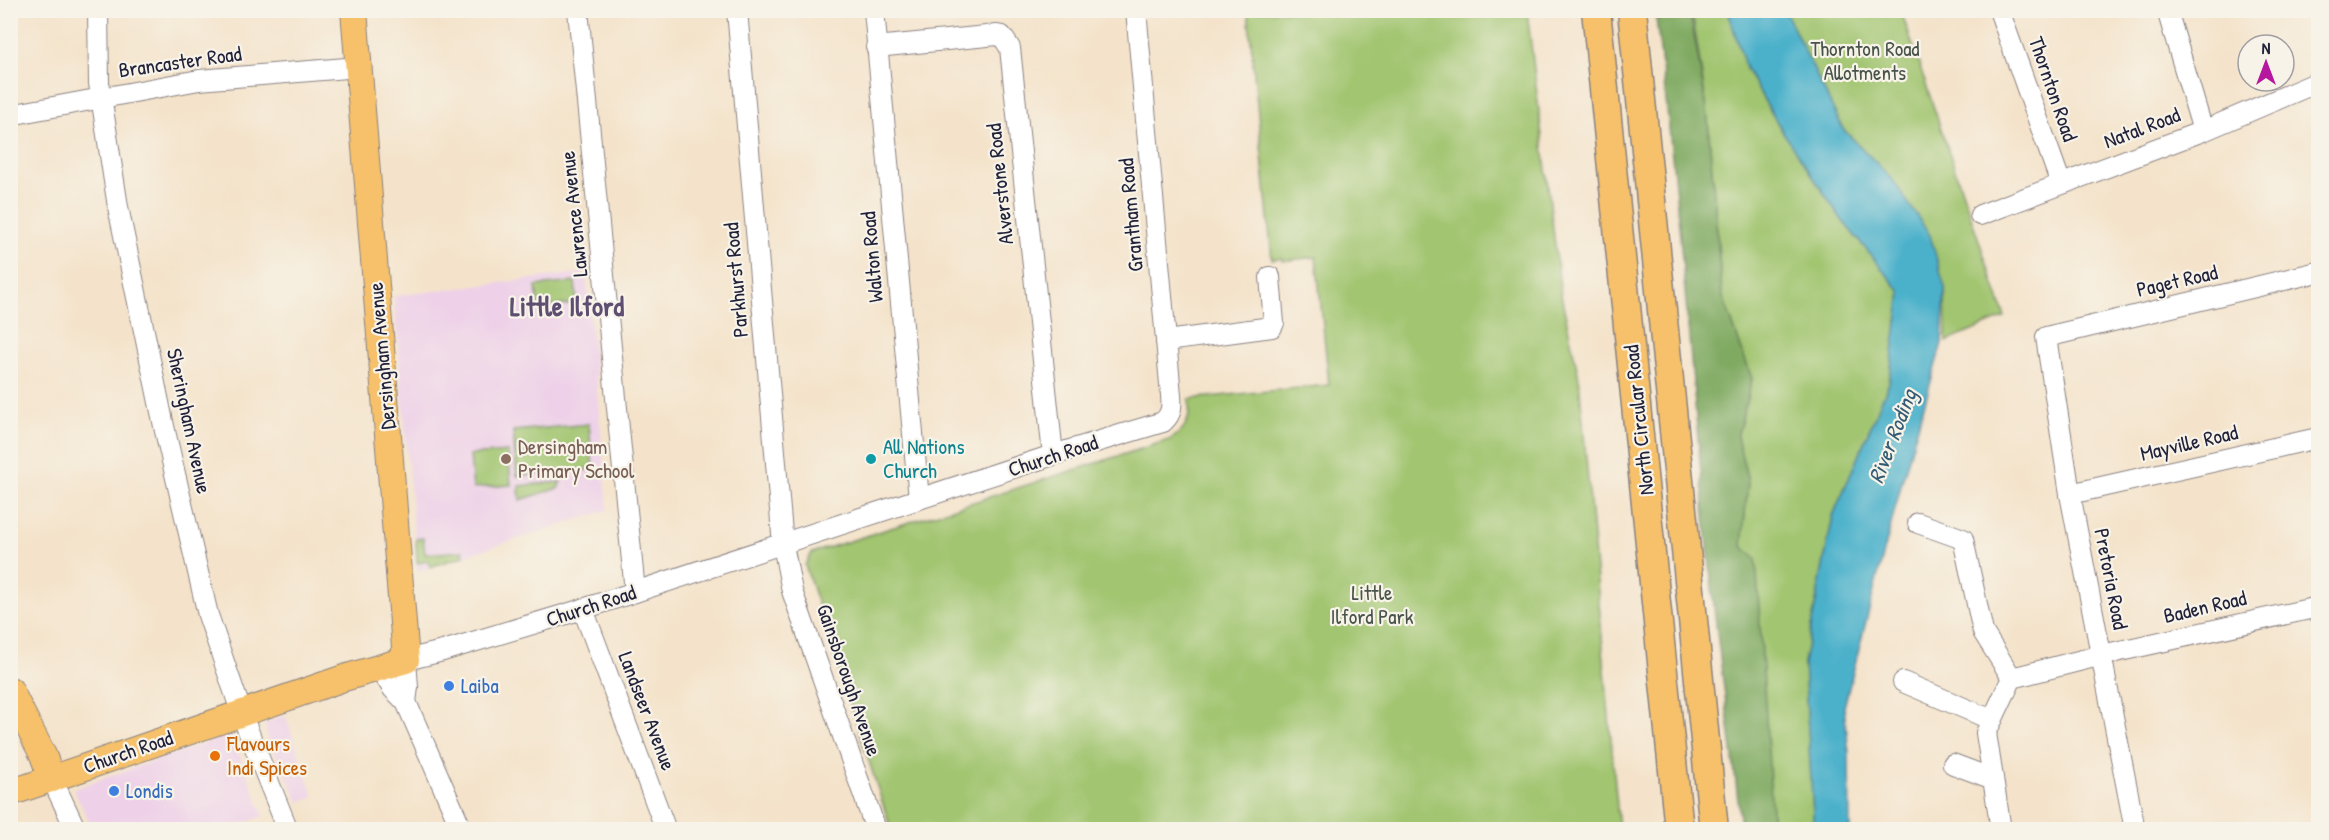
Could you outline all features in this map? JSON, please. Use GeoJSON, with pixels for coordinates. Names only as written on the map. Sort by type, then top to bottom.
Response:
{"type":"FeatureCollection","features":[{"type":"Feature","properties":{"kind":"highway","name":"North Circular Road"},"geometry":{"type":"LineString","coordinates":[[1596,10],[1679,830]]}},
{"type":"Feature","properties":{"kind":"highway","name":"North Circular Road"},"geometry":{"type":"LineString","coordinates":[[1632,10],[1714,830]]}},
{"type":"Feature","properties":{"kind":"main road","name":"Dersingham Avenue"},"geometry":{"type":"LineString","coordinates":[[354,10],[406,660]]}},
{"type":"Feature","properties":{"kind":"main road","name":"Church Road"},"geometry":{"type":"LineString","coordinates":[[10,793],[241,713],[406,660]]}},
{"type":"Feature","properties":{"kind":"main road"},"geometry":{"type":"LineString","coordinates":[[10,690],[43,755],[52,779]]}},
{"type":"Feature","properties":{"kind":"street","name":"Sheringham Avenue"},"geometry":{"type":"LineString","coordinates":[[98,10],[101,99],[118,207],[165,431],[208,615],[241,713],[288,830]]}},
{"type":"Feature","properties":{"kind":"street","name":"Lawrence Avenue"},"geometry":{"type":"LineString","coordinates":[[578,10],[635,592]]}},
{"type":"Feature","properties":{"kind":"street","name":"Parkhurst Road"},"geometry":{"type":"LineString","coordinates":[[737,10],[783,545]]}},
{"type":"Feature","properties":{"kind":"street","name":"Walton Road"},"geometry":{"type":"LineString","coordinates":[[874,10],[919,499]]}},
{"type":"Feature","properties":{"kind":"street","name":"Grantham Road"},"geometry":{"type":"LineString","coordinates":[[1136,10],[1172,408],[1170,416]]}},
{"type":"Feature","properties":{"kind":"street","name":"Thornton Road"},"geometry":{"type":"LineString","coordinates":[[1999,10],[2061,184]]}},
{"type":"Feature","properties":{"kind":"street"},"geometry":{"type":"LineString","coordinates":[[2167,10],[2203,131]]}},
{"type":"Feature","properties":{"kind":"street","name":"Alverstone Road"},"geometry":{"type":"LineString","coordinates":[[876,47],[997,35],[1002,36],[1010,48],[1053,455]]}},
{"type":"Feature","properties":{"kind":"street","name":"Brancaster Road"},"geometry":{"type":"LineString","coordinates":[[10,115],[199,80],[359,67]]}},
{"type":"Feature","properties":{"kind":"street","name":"Natal Road"},"geometry":{"type":"LineString","coordinates":[[1980,215],[2203,131],[2319,82]]}},
{"type":"Feature","properties":{"kind":"street","name":"Paget Road"},"geometry":{"type":"LineString","coordinates":[[2046,337],[2319,272]]}},
{"type":"Feature","properties":{"kind":"street"},"geometry":{"type":"LineString","coordinates":[[1166,341],[1272,327],[1274,323],[1270,277]]}},
{"type":"Feature","properties":{"kind":"street","name":"Pretoria Road"},"geometry":{"type":"LineString","coordinates":[[2046,337],[2070,495],[2135,830]]}},
{"type":"Feature","properties":{"kind":"street","name":"Church Road"},"geometry":{"type":"LineString","coordinates":[[406,660],[584,609],[1053,455],[1163,422],[1170,416]]}},
{"type":"Feature","properties":{"kind":"street","name":"Mayville Road"},"geometry":{"type":"LineString","coordinates":[[2070,495],[2319,438]]}},
{"type":"Feature","properties":{"kind":"street"},"geometry":{"type":"LineString","coordinates":[[1918,524],[1963,539],[1983,632],[2012,678],[1986,733],[2001,830]]}},
{"type":"Feature","properties":{"kind":"street","name":"Gainsborough Avenue"},"geometry":{"type":"LineString","coordinates":[[783,545],[792,591],[876,830]]}},
{"type":"Feature","properties":{"kind":"street","name":"Baden Road"},"geometry":{"type":"LineString","coordinates":[[2012,678],[2102,655],[2319,607]]}},
{"type":"Feature","properties":{"kind":"street","name":"Landseer Avenue"},"geometry":{"type":"LineString","coordinates":[[584,609],[666,830]]}},
{"type":"Feature","properties":{"kind":"street","name":"Dersingham Avenue"},"geometry":{"type":"LineString","coordinates":[[406,660],[408,687],[406,702]]}},
{"type":"Feature","properties":{"kind":"street","name":"Dersingham Avenue"},"geometry":{"type":"LineString","coordinates":[[379,667],[393,689],[406,702],[462,830]]}},
{"type":"Feature","properties":{"kind":"street"},"geometry":{"type":"LineString","coordinates":[[1903,682],[1992,720]]}},
{"type":"Feature","properties":{"kind":"street"},"geometry":{"type":"LineString","coordinates":[[1953,764],[1993,779]]}},
{"type":"Feature","properties":{"kind":"street"},"geometry":{"type":"LineString","coordinates":[[52,779],[76,830]]}},
{"type":"Feature","properties":{"kind":"shaded area","name":"Dersingham Primary School"},"geometry":{"type":"Polygon","coordinates":[[[586,272],[608,510],[417,571],[394,296],[586,272]]]}},
{"type":"Feature","properties":{"kind":"shaded area"},"geometry":{"type":"Polygon","coordinates":[[[285,715],[314,797],[299,802],[267,738],[265,723],[285,715]]]}},
{"type":"Feature","properties":{"kind":"shaded area"},"geometry":{"type":"Polygon","coordinates":[[[231,734],[264,816],[225,829],[93,829],[73,789],[231,734]]]}},
{"type":"Feature","properties":{"kind":"green space","name":"Little Ilford Park"},"geometry":{"type":"Polygon","coordinates":[[[1248,11],[1527,11],[1561,295],[1579,378],[1619,829],[891,829],[805,565],[812,553],[1169,440],[1187,423],[1189,399],[1329,385],[1316,257],[1282,261],[1282,258],[1272,259],[1248,11]]]}},
{"type":"Feature","properties":{"kind":"green space"},"geometry":{"type":"Polygon","coordinates":[[[1655,11],[1690,11],[1707,109],[1722,294],[1752,379],[1737,437],[1748,482],[1742,546],[1756,559],[1773,829],[1741,829],[1714,609],[1679,223],[1655,11]]]}},
{"type":"Feature","properties":{"kind":"green space"},"geometry":{"type":"Polygon","coordinates":[[[1692,11],[1728,11],[1746,69],[1781,129],[1842,220],[1901,292],[1889,383],[1833,516],[1804,663],[1814,829],[1773,829],[1742,546],[1748,481],[1737,437],[1752,379],[1722,294],[1707,109],[1692,11]]]}},
{"type":"Feature","properties":{"kind":"green space","name":"Thornton Road Allotments"},"geometry":{"type":"Polygon","coordinates":[[[1785,11],[1901,11],[2005,317],[1946,342],[1945,288],[1892,179],[1843,129],[1785,11]]]}},
{"type":"Feature","properties":{"kind":"green space"},"geometry":{"type":"Polygon","coordinates":[[[575,282],[577,304],[538,307],[536,286],[575,282]]]}},
{"type":"Feature","properties":{"kind":"green space"},"geometry":{"type":"Polygon","coordinates":[[[589,424],[593,469],[517,476],[513,431],[589,424]]]}},
{"type":"Feature","properties":{"kind":"green space"},"geometry":{"type":"Polygon","coordinates":[[[508,452],[511,485],[473,488],[470,455],[508,452]]]}},
{"type":"Feature","properties":{"kind":"green space"},"geometry":{"type":"Polygon","coordinates":[[[561,482],[559,488],[520,500],[519,486],[561,482]]]}},
{"type":"Feature","properties":{"kind":"green space"},"geometry":{"type":"Polygon","coordinates":[[[423,538],[425,554],[463,551],[464,556],[430,567],[428,561],[417,563],[416,539],[423,538]]]}},
{"type":"Feature","properties":{"kind":"water","name":"River Roding"},"geometry":{"type":"Polygon","coordinates":[[[1728,11],[1785,11],[1843,129],[1892,179],[1930,235],[1945,288],[1942,343],[1902,482],[1844,707],[1849,753],[1850,829],[1814,829],[1804,663],[1833,516],[1889,383],[1901,292],[1842,220],[1783,132],[1746,69],[1728,11]]]}},
{"type":"Feature","properties":{"kind":"place","name":"Dersingham Primary School"},"geometry":{"type":"Point","coordinates":[506,459]}},
{"type":"Feature","properties":{"kind":"place","name":"All Nations Church"},"geometry":{"type":"Point","coordinates":[871,459]}},
{"type":"Feature","properties":{"kind":"place","name":"Laiba"},"geometry":{"type":"Point","coordinates":[449,686]}},
{"type":"Feature","properties":{"kind":"place","name":"Flavours Indi Spices"},"geometry":{"type":"Point","coordinates":[215,756]}},
{"type":"Feature","properties":{"kind":"place","name":"Londis"},"geometry":{"type":"Point","coordinates":[114,791]}},
{"type":"Feature","properties":{"kind":"district","name":"Little Ilford"},"geometry":{"type":"Point","coordinates":[567,307]}}]}
